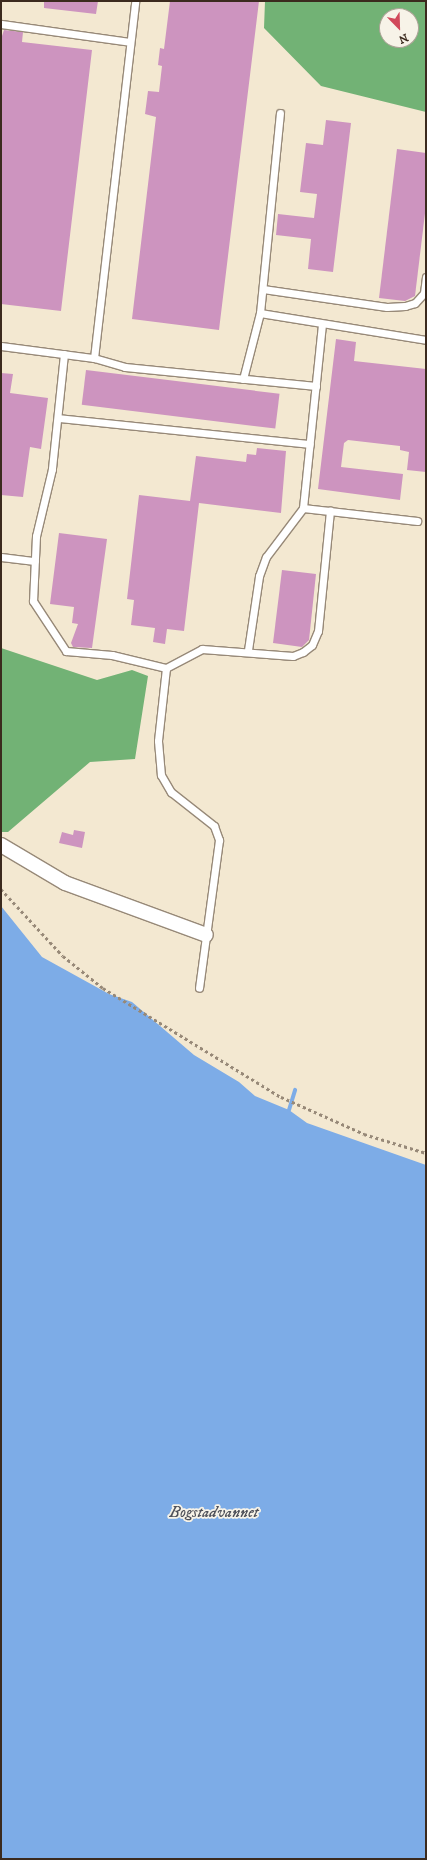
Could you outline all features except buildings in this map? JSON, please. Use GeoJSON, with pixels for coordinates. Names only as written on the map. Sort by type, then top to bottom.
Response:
{"type":"FeatureCollection","features":[{"type":"Feature","properties":{"kind":"street"},"geometry":{"type":"LineString","coordinates":[[1,845],[65,883],[206,935]]}},
{"type":"Feature","properties":{"kind":"lane"},"geometry":{"type":"LineString","coordinates":[[94,358],[135,1]]}},
{"type":"Feature","properties":{"kind":"lane"},"geometry":{"type":"LineString","coordinates":[[1,24],[130,42]]}},
{"type":"Feature","properties":{"kind":"lane"},"geometry":{"type":"LineString","coordinates":[[243,379],[260,313],[280,113]]}},
{"type":"Feature","properties":{"kind":"lane"},"geometry":{"type":"LineString","coordinates":[[263,289],[387,307],[405,306],[416,303],[424,293],[426,277]]}},
{"type":"Feature","properties":{"kind":"lane"},"geometry":{"type":"LineString","coordinates":[[260,313],[322,325],[426,340]]}},
{"type":"Feature","properties":{"kind":"lane"},"geometry":{"type":"LineString","coordinates":[[248,650],[264,563],[303,508],[322,325]]}},
{"type":"Feature","properties":{"kind":"lane"},"geometry":{"type":"LineString","coordinates":[[1,346],[94,358],[125,367],[316,386]]}},
{"type":"Feature","properties":{"kind":"lane"},"geometry":{"type":"LineString","coordinates":[[64,354],[52,468],[36,536],[33,601],[58,644],[66,651],[112,655],[166,668],[202,649],[248,650],[293,656],[312,645],[318,631],[330,511]]}},
{"type":"Feature","properties":{"kind":"lane"},"geometry":{"type":"LineString","coordinates":[[58,418],[310,444]]}},
{"type":"Feature","properties":{"kind":"lane"},"geometry":{"type":"LineString","coordinates":[[303,508],[417,521]]}},
{"type":"Feature","properties":{"kind":"lane"},"geometry":{"type":"LineString","coordinates":[[1,557],[35,561]]}},
{"type":"Feature","properties":{"kind":"lane"},"geometry":{"type":"LineString","coordinates":[[166,668],[158,741],[161,775],[171,792],[214,826],[219,840],[199,988]]}},
{"type":"Feature","properties":{"kind":"path"},"geometry":{"type":"LineString","coordinates":[[1,888],[63,956],[103,988],[281,1097],[364,1134],[426,1153]]}},
{"type":"Feature","properties":{"kind":"green space"},"geometry":{"type":"Polygon","coordinates":[[[265,1],[426,1],[426,112],[321,86],[264,28],[265,1]]]}},
{"type":"Feature","properties":{"kind":"green space"},"geometry":{"type":"Polygon","coordinates":[[[1,648],[97,680],[132,670],[148,676],[135,759],[90,762],[8,832],[1,832],[1,648]]]}},
{"type":"Feature","properties":{"kind":"water","name":"Bogstadvannet"},"geometry":{"type":"Polygon","coordinates":[[[1,906],[42,957],[109,994],[132,1002],[194,1055],[239,1082],[255,1096],[289,1110],[307,1123],[426,1165],[426,1859],[1,1859],[1,906]]]}},
{"type":"Feature","properties":{"kind":"waterway"},"geometry":{"type":"LineString","coordinates":[[289,1110],[295,1090]]}}]}
